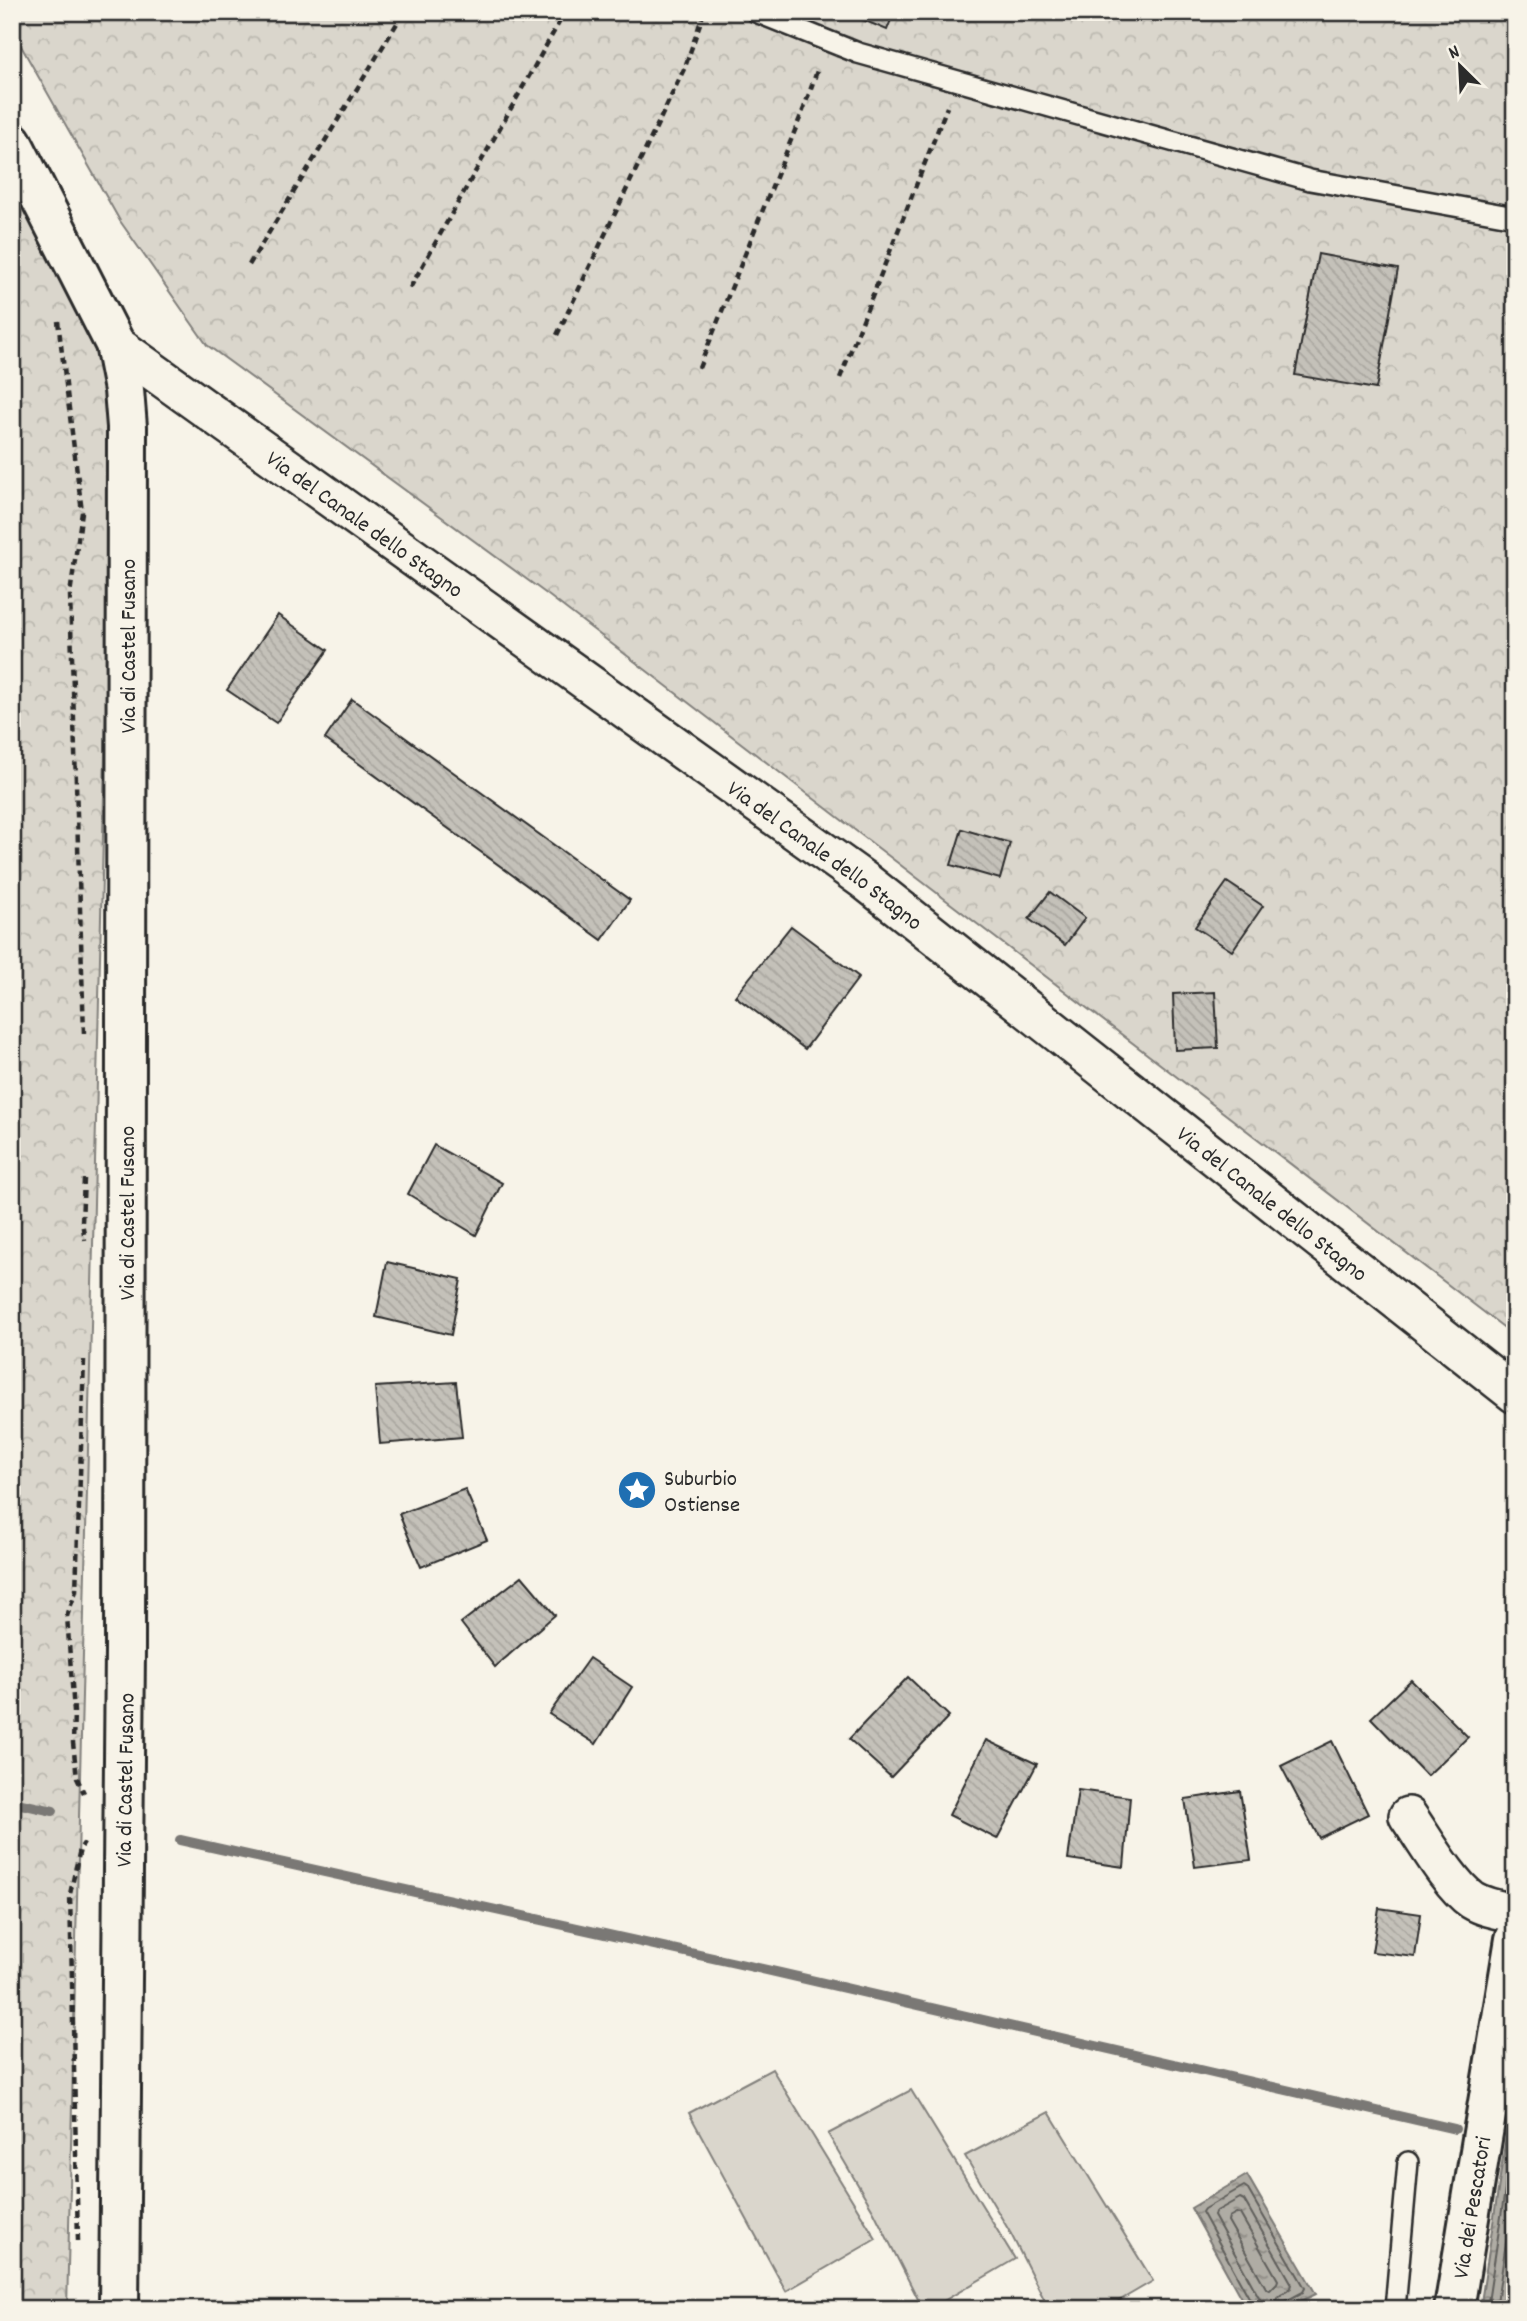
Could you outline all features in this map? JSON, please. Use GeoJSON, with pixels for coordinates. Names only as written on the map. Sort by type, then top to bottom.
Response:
{"type":"FeatureCollection","features":[{"type":"Feature","properties":{"kind":"street","name":"Via di Castel Fusano"},"geometry":{"type":"LineString","coordinates":[[12,142],[115,344],[124,390],[127,441],[125,1650],[119,2309]]}},
{"type":"Feature","properties":{"kind":"street","name":"Via del Canale dello Stagno"},"geometry":{"type":"LineString","coordinates":[[115,344],[865,881],[1515,1394]]}},
{"type":"Feature","properties":{"kind":"street"},"geometry":{"type":"LineString","coordinates":[[1408,1816],[1452,1878],[1471,1899],[1495,1909],[1515,1913]]}},
{"type":"Feature","properties":{"kind":"street","name":"Via dei Pescatori"},"geometry":{"type":"LineString","coordinates":[[1454,2309],[1515,1939]]}},
{"type":"Feature","properties":{"kind":"lane"},"geometry":{"type":"LineString","coordinates":[[756,12],[858,53],[1310,180],[1515,217]]}},
{"type":"Feature","properties":{"kind":"lane"},"geometry":{"type":"LineString","coordinates":[[1395,2309],[1408,2162]]}},
{"type":"Feature","properties":{"kind":"path"},"geometry":{"type":"LineString","coordinates":[[249,265],[404,12]]}},
{"type":"Feature","properties":{"kind":"path"},"geometry":{"type":"LineString","coordinates":[[410,288],[565,12]]}},
{"type":"Feature","properties":{"kind":"path"},"geometry":{"type":"LineString","coordinates":[[557,335],[685,67],[704,12]]}},
{"type":"Feature","properties":{"kind":"path"},"geometry":{"type":"LineString","coordinates":[[699,368],[804,108],[827,40]]}},
{"type":"Feature","properties":{"kind":"path"},"geometry":{"type":"LineString","coordinates":[[840,378],[948,106],[946,78]]}},
{"type":"Feature","properties":{"kind":"path"},"geometry":{"type":"LineString","coordinates":[[57,314],[82,512],[70,594],[85,1042]]}},
{"type":"Feature","properties":{"kind":"path"},"geometry":{"type":"LineString","coordinates":[[85,1166],[82,1222],[85,1246]]}},
{"type":"Feature","properties":{"kind":"path"},"geometry":{"type":"LineString","coordinates":[[84,1355],[76,1591],[67,1616],[74,1712],[73,1743],[77,1778],[87,1798]]}},
{"type":"Feature","properties":{"kind":"path"},"geometry":{"type":"LineString","coordinates":[[78,2253],[70,1894],[80,1849],[86,1838]]}},
{"type":"Feature","properties":{"kind":"green space"},"geometry":{"type":"Polygon","coordinates":[[[12,12],[1515,12],[1515,1336],[548,595],[207,345],[120,221],[12,30],[12,12]]]}},
{"type":"Feature","properties":{"kind":"green space"},"geometry":{"type":"Polygon","coordinates":[[[12,173],[115,344],[67,2309],[12,2309],[12,173]]]}},
{"type":"Feature","properties":{"kind":"green space"},"geometry":{"type":"Polygon","coordinates":[[[772,2069],[876,2239],[786,2291],[689,2113],[772,2069]]]}},
{"type":"Feature","properties":{"kind":"green space"},"geometry":{"type":"Polygon","coordinates":[[[911,2090],[1015,2259],[930,2309],[923,2309],[874,2212],[828,2134],[911,2090]]]}},
{"type":"Feature","properties":{"kind":"green space"},"geometry":{"type":"Polygon","coordinates":[[[1049,2112],[1153,2281],[1105,2309],[1049,2309],[1011,2234],[965,2156],[1049,2112]]]}},
{"type":"Feature","properties":{"kind":"water"},"geometry":{"type":"Polygon","coordinates":[[[1515,2078],[1515,2309],[1480,2309],[1515,2078]]]}},
{"type":"Feature","properties":{"kind":"water"},"geometry":{"type":"Polygon","coordinates":[[[1247,2175],[1316,2294],[1285,2309],[1247,2309],[1191,2208],[1247,2175]]]}},
{"type":"Feature","properties":{"kind":"building"},"geometry":{"type":"Polygon","coordinates":[[[844,12],[894,12],[887,30],[844,12]]]}},
{"type":"Feature","properties":{"kind":"building"},"geometry":{"type":"Polygon","coordinates":[[[1318,254],[1398,269],[1376,389],[1295,375],[1318,254]]]}},
{"type":"Feature","properties":{"kind":"building"},"geometry":{"type":"Polygon","coordinates":[[[278,615],[328,650],[276,723],[227,690],[278,615]]]}},
{"type":"Feature","properties":{"kind":"building"},"geometry":{"type":"Polygon","coordinates":[[[352,699],[630,900],[602,940],[325,739],[352,699]]]}},
{"type":"Feature","properties":{"kind":"building"},"geometry":{"type":"Polygon","coordinates":[[[962,829],[1010,843],[1000,879],[951,865],[962,829]]]}},
{"type":"Feature","properties":{"kind":"building"},"geometry":{"type":"Polygon","coordinates":[[[1227,882],[1263,906],[1232,951],[1195,927],[1227,882]]]}},
{"type":"Feature","properties":{"kind":"building"},"geometry":{"type":"Polygon","coordinates":[[[1050,892],[1085,918],[1065,945],[1029,919],[1050,892]]]}},
{"type":"Feature","properties":{"kind":"building"},"geometry":{"type":"Polygon","coordinates":[[[791,926],[859,977],[805,1049],[735,996],[791,926]]]}},
{"type":"Feature","properties":{"kind":"building"},"geometry":{"type":"Polygon","coordinates":[[[1215,992],[1218,1048],[1175,1050],[1173,994],[1215,992]]]}},
{"type":"Feature","properties":{"kind":"building"},"geometry":{"type":"Polygon","coordinates":[[[434,1145],[502,1183],[476,1235],[408,1194],[434,1145]]]}},
{"type":"Feature","properties":{"kind":"building"},"geometry":{"type":"Polygon","coordinates":[[[387,1262],[461,1279],[451,1335],[376,1317],[387,1262]]]}},
{"type":"Feature","properties":{"kind":"building"},"geometry":{"type":"Polygon","coordinates":[[[456,1382],[462,1437],[380,1444],[375,1387],[456,1382]]]}},
{"type":"Feature","properties":{"kind":"building"},"geometry":{"type":"Polygon","coordinates":[[[465,1489],[487,1540],[421,1567],[399,1514],[465,1489]]]}},
{"type":"Feature","properties":{"kind":"building"},"geometry":{"type":"Polygon","coordinates":[[[522,1576],[555,1615],[495,1667],[461,1623],[522,1576]]]}},
{"type":"Feature","properties":{"kind":"building"},"geometry":{"type":"Polygon","coordinates":[[[589,1658],[632,1687],[596,1744],[549,1714],[589,1658]]]}},
{"type":"Feature","properties":{"kind":"building"},"geometry":{"type":"Polygon","coordinates":[[[908,1677],[949,1716],[891,1777],[849,1739],[908,1677]]]}},
{"type":"Feature","properties":{"kind":"building"},"geometry":{"type":"Polygon","coordinates":[[[1411,1680],[1468,1737],[1427,1776],[1371,1718],[1411,1680]]]}},
{"type":"Feature","properties":{"kind":"building"},"geometry":{"type":"Polygon","coordinates":[[[986,1740],[1037,1764],[997,1839],[949,1815],[986,1740]]]}},
{"type":"Feature","properties":{"kind":"building"},"geometry":{"type":"Polygon","coordinates":[[[1332,1741],[1368,1814],[1319,1838],[1281,1766],[1332,1741]]]}},
{"type":"Feature","properties":{"kind":"building"},"geometry":{"type":"Polygon","coordinates":[[[1078,1790],[1130,1797],[1124,1867],[1068,1859],[1078,1790]]]}},
{"type":"Feature","properties":{"kind":"building"},"geometry":{"type":"Polygon","coordinates":[[[1240,1791],[1251,1860],[1195,1867],[1185,1799],[1240,1791]]]}},
{"type":"Feature","properties":{"kind":"building"},"geometry":{"type":"Polygon","coordinates":[[[1379,1908],[1421,1914],[1415,1957],[1372,1952],[1379,1908]]]}},
{"type":"Feature","properties":{"kind":"waterway"},"geometry":{"type":"LineString","coordinates":[[12,1802],[53,1811]]}},
{"type":"Feature","properties":{"kind":"waterway"},"geometry":{"type":"LineString","coordinates":[[180,1840],[780,1973],[1455,2129]]}},
{"type":"Feature","properties":{"kind":"place","name":"Suburbio Ostiense"},"geometry":{"type":"Point","coordinates":[637,1490]}}]}
